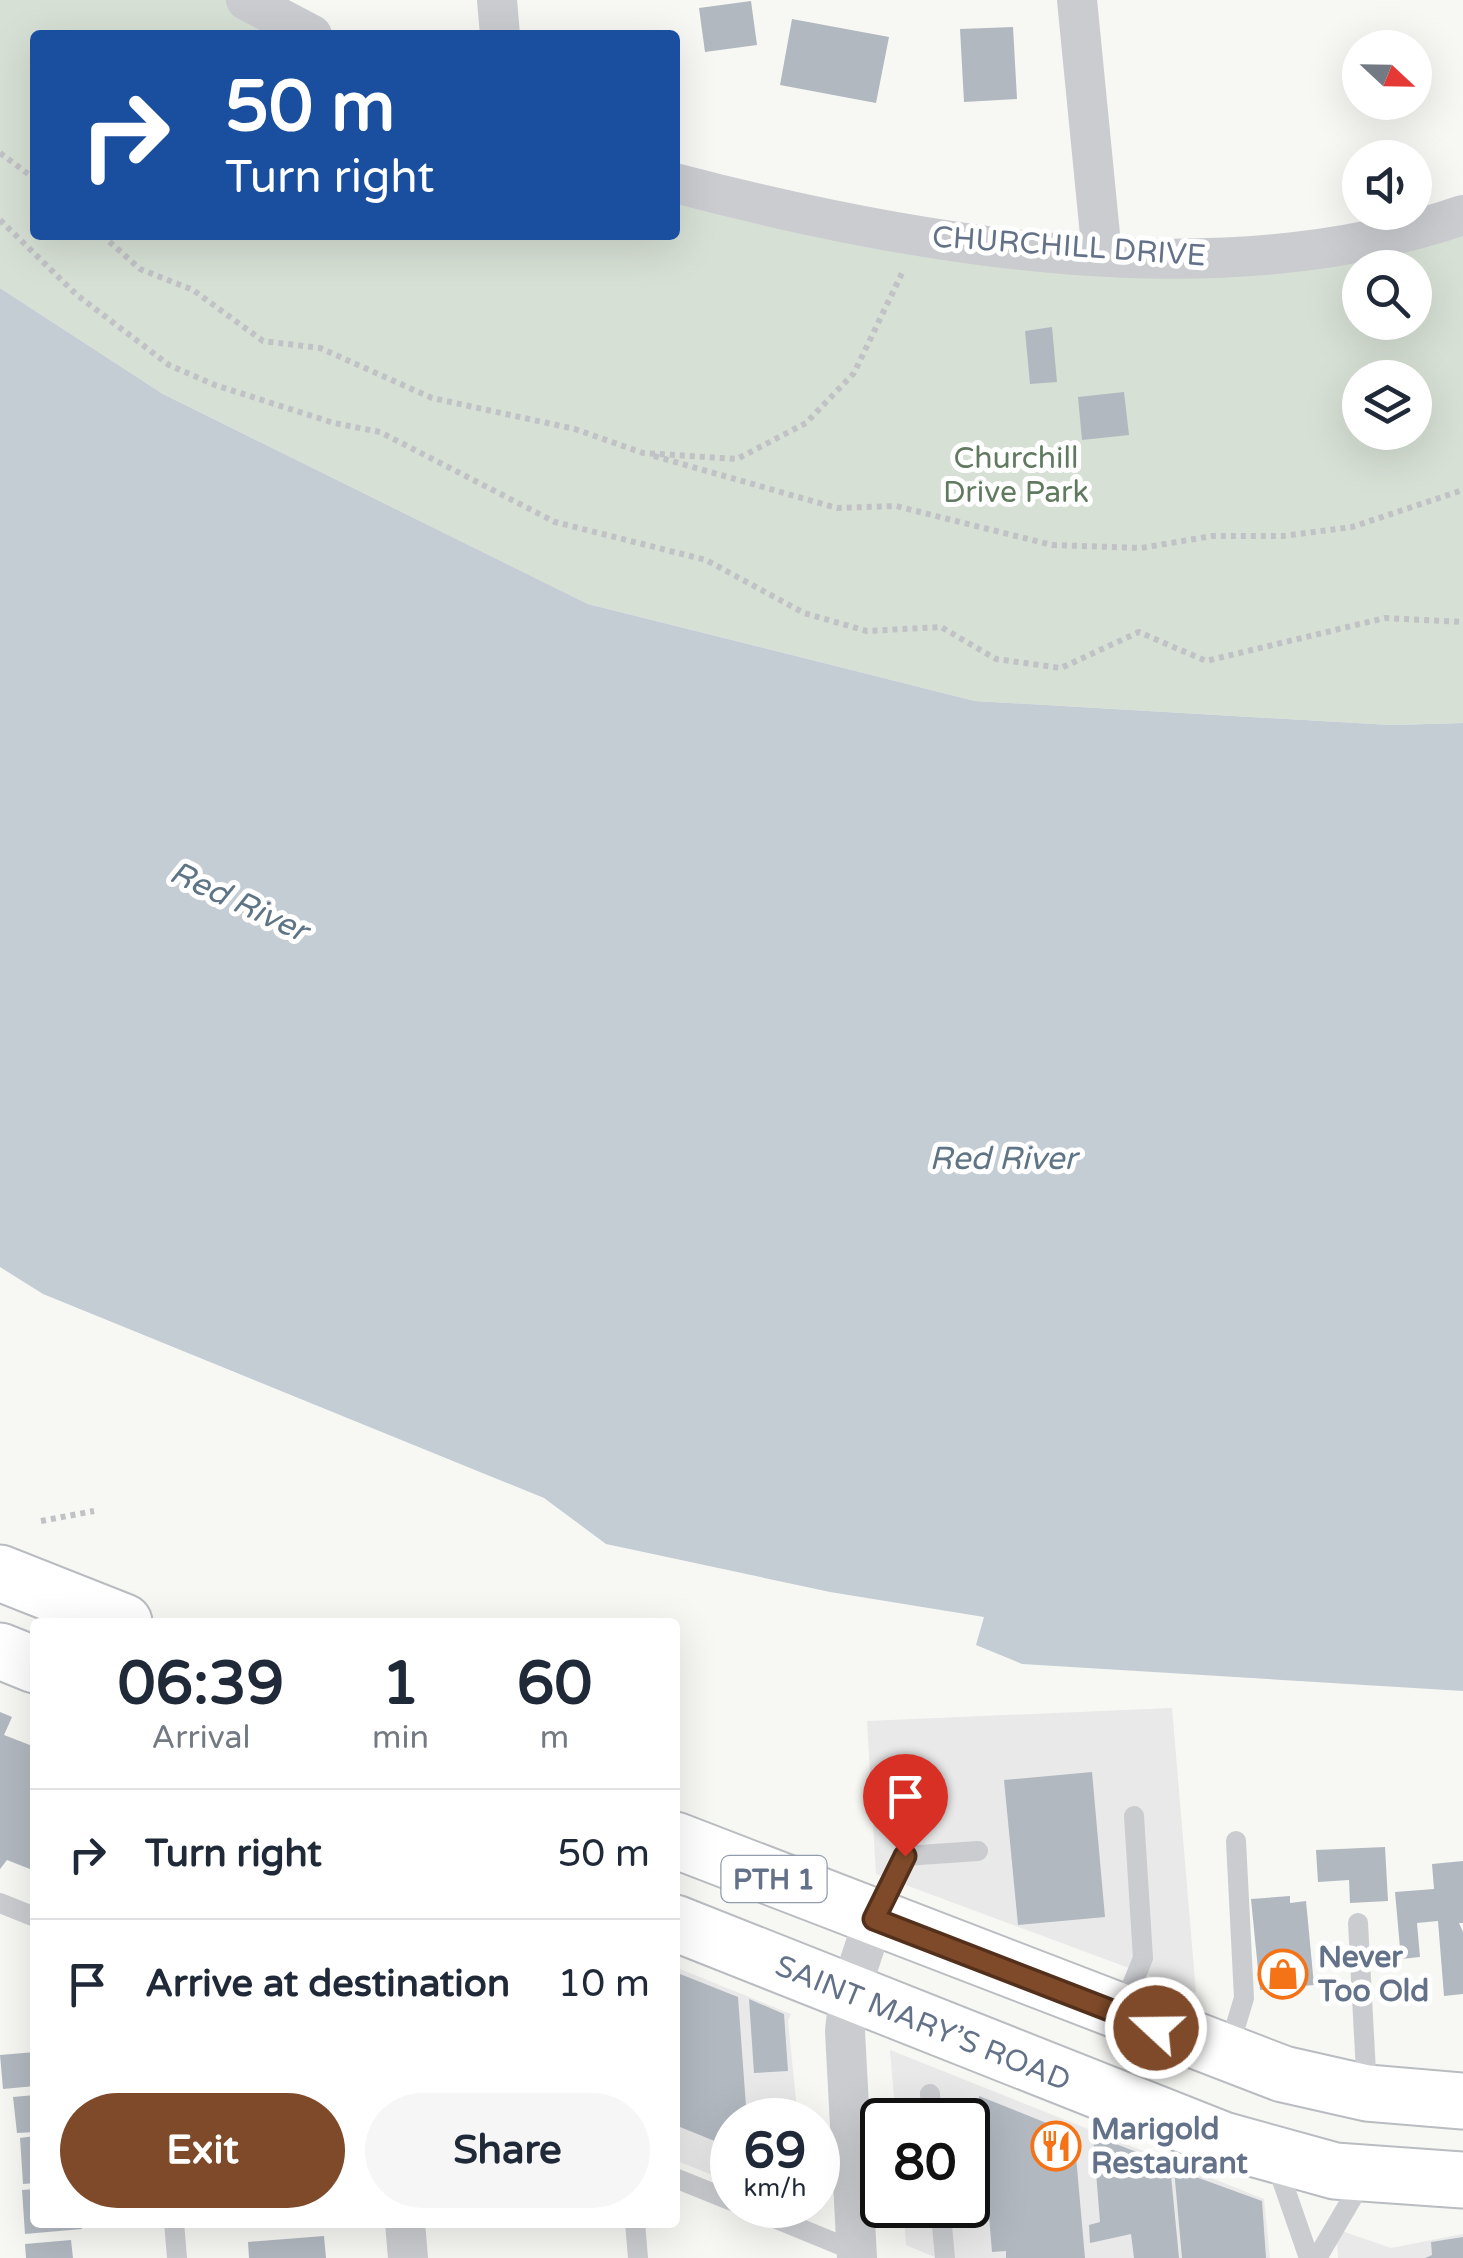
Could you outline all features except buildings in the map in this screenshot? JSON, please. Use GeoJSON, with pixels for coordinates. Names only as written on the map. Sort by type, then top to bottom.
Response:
{"type":"FeatureCollection","features":[{"type":"Feature","properties":{"kind":"highway"},"geometry":{"type":"LineString","coordinates":[[0,1574],[114,1618]]}},
{"type":"Feature","properties":{"kind":"highway"},"geometry":{"type":"LineString","coordinates":[[0,1651],[30,1664]]}},
{"type":"Feature","properties":{"kind":"highway","name":"PTH 1"},"geometry":{"type":"LineString","coordinates":[[680,1842],[1227,2055],[1367,2093],[1463,2101]]}},
{"type":"Feature","properties":{"kind":"highway","name":"SAINT MARY’S ROAD"},"geometry":{"type":"LineString","coordinates":[[680,1926],[1164,2120],[1273,2156],[1365,2175],[1463,2180]]}},
{"type":"Feature","properties":{"kind":"street"},"geometry":{"type":"LineString","coordinates":[[246,0],[303,30]]}},
{"type":"Feature","properties":{"kind":"street"},"geometry":{"type":"LineString","coordinates":[[497,0],[500,30]]}},
{"type":"Feature","properties":{"kind":"street"},"geometry":{"type":"LineString","coordinates":[[1077,0],[1102,255]]}},
{"type":"Feature","properties":{"kind":"street","name":"CHURCHILL DRIVE"},"geometry":{"type":"LineString","coordinates":[[680,185],[770,208],[910,234],[1102,255],[1237,258],[1418,231],[1463,215]]}},
{"type":"Feature","properties":{"kind":"street"},"geometry":{"type":"LineString","coordinates":[[862,2256],[845,2031],[849,1994],[874,1919]]}},
{"type":"Feature","properties":{"kind":"street"},"geometry":{"type":"LineString","coordinates":[[406,2228],[408,2258]]}},
{"type":"Feature","properties":{"kind":"lane"},"geometry":{"type":"LineString","coordinates":[[1121,2014],[1143,1958],[1134,1816]]}},
{"type":"Feature","properties":{"kind":"lane"},"geometry":{"type":"LineString","coordinates":[[1227,2055],[1244,1998],[1236,1841]]}},
{"type":"Feature","properties":{"kind":"lane"},"geometry":{"type":"LineString","coordinates":[[874,1919],[905,1856],[978,1850]]}},
{"type":"Feature","properties":{"kind":"lane"},"geometry":{"type":"LineString","coordinates":[[0,1903],[30,1915]]}},
{"type":"Feature","properties":{"kind":"lane"},"geometry":{"type":"LineString","coordinates":[[1358,1924],[1367,2093]]}},
{"type":"Feature","properties":{"kind":"lane"},"geometry":{"type":"LineString","coordinates":[[930,2094],[930,2098]]}},
{"type":"Feature","properties":{"kind":"lane"},"geometry":{"type":"LineString","coordinates":[[1273,2156],[1308,2258]]}},
{"type":"Feature","properties":{"kind":"lane"},"geometry":{"type":"LineString","coordinates":[[1317,2258],[1365,2175]]}},
{"type":"Feature","properties":{"kind":"lane"},"geometry":{"type":"LineString","coordinates":[[680,2180],[710,2192]]}},
{"type":"Feature","properties":{"kind":"lane"},"geometry":{"type":"LineString","coordinates":[[175,2228],[178,2258]]}},
{"type":"Feature","properties":{"kind":"lane"},"geometry":{"type":"LineString","coordinates":[[636,2228],[638,2258]]}},
{"type":"Feature","properties":{"kind":"lane"},"geometry":{"type":"LineString","coordinates":[[796,2228],[862,2256]]}},
{"type":"Feature","properties":{"kind":"lane"},"geometry":{"type":"LineString","coordinates":[[942,2228],[945,2258]]}},
{"type":"Feature","properties":{"kind":"path"},"geometry":{"type":"LineString","coordinates":[[0,152],[30,176]]}},
{"type":"Feature","properties":{"kind":"path"},"geometry":{"type":"LineString","coordinates":[[0,220],[77,296],[169,365],[334,423],[380,432],[555,522],[706,560],[804,613],[867,631],[941,627],[996,659],[1061,668],[1139,632],[1206,661],[1386,618],[1463,622]]}},
{"type":"Feature","properties":{"kind":"path"},"geometry":{"type":"LineString","coordinates":[[643,453],[737,460],[806,423],[854,373],[906,266],[910,234]]}},
{"type":"Feature","properties":{"kind":"path"},"geometry":{"type":"LineString","coordinates":[[108,240],[140,269],[193,290],[264,341],[320,348],[432,398],[575,429],[643,453],[837,508],[896,506],[1052,545],[1141,548],[1212,536],[1284,536],[1352,527],[1463,490]]}},
{"type":"Feature","properties":{"kind":"path"},"geometry":{"type":"LineString","coordinates":[[41,1521],[94,1511]]}},
{"type":"Feature","properties":{"kind":"shaded area"},"geometry":{"type":"Polygon","coordinates":[[[1172,1708],[1196,1993],[876,1874],[867,1721],[1172,1708]]]}},
{"type":"Feature","properties":{"kind":"shaded area"},"geometry":{"type":"Polygon","coordinates":[[[680,1969],[791,2014],[788,2021],[796,2098],[710,2098],[710,2174],[680,2162],[680,1969]]]}},
{"type":"Feature","properties":{"kind":"shaded area"},"geometry":{"type":"Polygon","coordinates":[[[890,2050],[1264,2199],[1270,2258],[937,2258],[906,2245],[905,2228],[990,2228],[990,2098],[894,2098],[890,2050]]]}},
{"type":"Feature","properties":{"kind":"shaded area"},"geometry":{"type":"Polygon","coordinates":[[[1336,2229],[1391,2248],[1463,2234],[1463,2258],[1338,2258],[1336,2229]]]}},
{"type":"Feature","properties":{"kind":"green space","name":"Churchill Drive Park"},"geometry":{"type":"Polygon","coordinates":[[[0,0],[246,0],[303,30],[30,30],[30,240],[680,240],[680,184],[1102,255],[1342,228],[1432,230],[1432,218],[1463,215],[1463,723],[1391,725],[975,701],[588,604],[163,394],[0,288],[0,0]]]}},
{"type":"Feature","properties":{"kind":"water","name":"Red River"},"geometry":{"type":"Polygon","coordinates":[[[0,288],[163,394],[588,604],[975,701],[1391,725],[1463,723],[1463,1691],[1022,1664],[976,1645],[984,1617],[830,1592],[606,1544],[544,1498],[43,1294],[0,1267],[0,288]]]}},
{"type":"Feature","properties":{"kind":"place","name":"Never Too Old"},"geometry":{"type":"Point","coordinates":[1283,1974]}},
{"type":"Feature","properties":{"kind":"place","name":"Marigold Restaurant"},"geometry":{"type":"Point","coordinates":[1056,2146]}},
{"type":"Feature","properties":{"kind":"route"},"geometry":{"type":"LineString","coordinates":[[905,1856],[874,1919],[1156,2028]]}}]}
